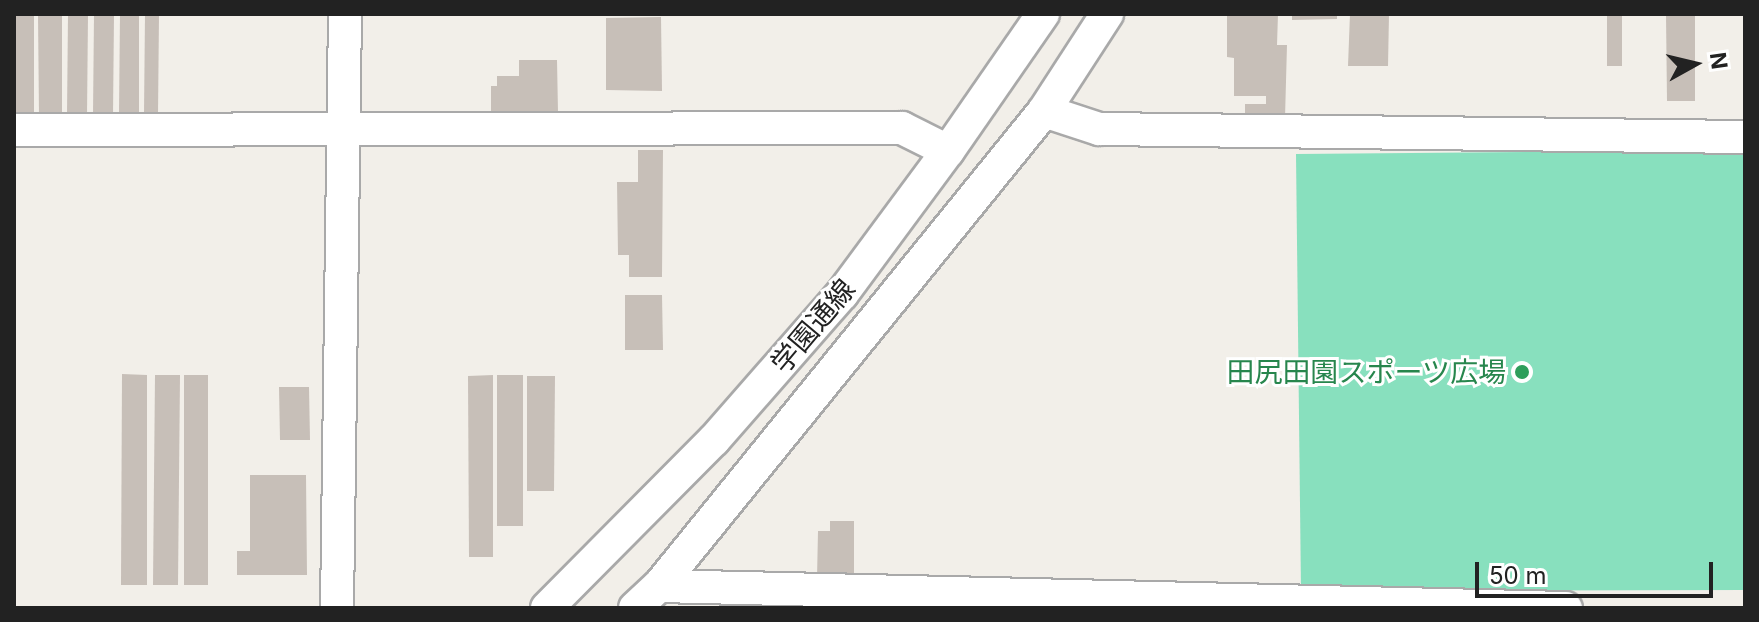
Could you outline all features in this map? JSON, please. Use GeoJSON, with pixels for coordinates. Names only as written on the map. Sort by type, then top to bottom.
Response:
{"type":"FeatureCollection","features":[{"type":"Feature","properties":{"kind":"street"},"geometry":{"type":"LineString","coordinates":[[337,608],[346,130],[345,14]]}},
{"type":"Feature","properties":{"kind":"street","name":"学園通線"},"geometry":{"type":"LineString","coordinates":[[547,608],[714,440],[842,294],[948,151],[1043,14]]}},
{"type":"Feature","properties":{"kind":"street","name":"学園通線"},"geometry":{"type":"LineString","coordinates":[[635,608],[659,586],[1044,111],[1107,14]]}},
{"type":"Feature","properties":{"kind":"street"},"geometry":{"type":"LineString","coordinates":[[1044,111],[1099,129],[1745,137]]}},
{"type":"Feature","properties":{"kind":"street"},"geometry":{"type":"LineString","coordinates":[[14,130],[902,128],[948,151]]}},
{"type":"Feature","properties":{"kind":"street"},"geometry":{"type":"LineString","coordinates":[[659,586],[1566,608]]}},
{"type":"Feature","properties":{"kind":"green space","name":"田尻田園スポーツ広場"},"geometry":{"type":"Polygon","coordinates":[[[1745,150],[1745,590],[1301,591],[1296,154],[1745,150]]]}},
{"type":"Feature","properties":{"kind":"building"},"geometry":{"type":"Polygon","coordinates":[[[14,14],[34,14],[34,115],[15,115],[14,14]]]}},
{"type":"Feature","properties":{"kind":"building"},"geometry":{"type":"Polygon","coordinates":[[[38,14],[62,14],[62,116],[39,116],[38,14]]]}},
{"type":"Feature","properties":{"kind":"building"},"geometry":{"type":"Polygon","coordinates":[[[68,14],[88,14],[87,115],[67,115],[68,14]]]}},
{"type":"Feature","properties":{"kind":"building"},"geometry":{"type":"Polygon","coordinates":[[[94,14],[114,14],[113,115],[93,115],[94,14]]]}},
{"type":"Feature","properties":{"kind":"building"},"geometry":{"type":"Polygon","coordinates":[[[120,14],[139,14],[139,114],[119,114],[120,14]]]}},
{"type":"Feature","properties":{"kind":"building"},"geometry":{"type":"Polygon","coordinates":[[[145,14],[159,14],[158,114],[144,114],[145,14]]]}},
{"type":"Feature","properties":{"kind":"building"},"geometry":{"type":"Polygon","coordinates":[[[1227,14],[1278,14],[1277,45],[1287,45],[1285,118],[1245,118],[1245,104],[1266,104],[1266,96],[1234,96],[1234,58],[1227,57],[1227,14]]]}},
{"type":"Feature","properties":{"kind":"building"},"geometry":{"type":"Polygon","coordinates":[[[1292,14],[1337,14],[1337,19],[1292,20],[1292,14]]]}},
{"type":"Feature","properties":{"kind":"building"},"geometry":{"type":"Polygon","coordinates":[[[1350,14],[1389,14],[1388,66],[1348,66],[1350,14]]]}},
{"type":"Feature","properties":{"kind":"building"},"geometry":{"type":"Polygon","coordinates":[[[1607,14],[1622,14],[1622,66],[1607,66],[1607,14]]]}},
{"type":"Feature","properties":{"kind":"building"},"geometry":{"type":"Polygon","coordinates":[[[1666,14],[1695,14],[1695,101],[1667,101],[1666,14]]]}},
{"type":"Feature","properties":{"kind":"building"},"geometry":{"type":"Polygon","coordinates":[[[661,17],[662,91],[606,90],[606,18],[661,17]]]}},
{"type":"Feature","properties":{"kind":"building"},"geometry":{"type":"Polygon","coordinates":[[[519,60],[557,60],[558,112],[491,112],[491,86],[497,86],[497,76],[519,76],[519,60]]]}},
{"type":"Feature","properties":{"kind":"building"},"geometry":{"type":"Polygon","coordinates":[[[638,150],[663,150],[662,277],[629,277],[629,255],[618,255],[617,182],[638,182],[638,150]]]}},
{"type":"Feature","properties":{"kind":"building"},"geometry":{"type":"Polygon","coordinates":[[[625,295],[662,295],[663,350],[625,350],[625,295]]]}},
{"type":"Feature","properties":{"kind":"building"},"geometry":{"type":"Polygon","coordinates":[[[122,374],[147,375],[147,585],[121,585],[122,374]]]}},
{"type":"Feature","properties":{"kind":"building"},"geometry":{"type":"Polygon","coordinates":[[[155,375],[180,375],[178,585],[153,585],[155,375]]]}},
{"type":"Feature","properties":{"kind":"building"},"geometry":{"type":"Polygon","coordinates":[[[184,375],[208,375],[208,585],[184,585],[184,375]]]}},
{"type":"Feature","properties":{"kind":"building"},"geometry":{"type":"Polygon","coordinates":[[[493,375],[493,557],[469,557],[468,376],[493,375]]]}},
{"type":"Feature","properties":{"kind":"building"},"geometry":{"type":"Polygon","coordinates":[[[497,375],[523,375],[523,526],[497,526],[497,375]]]}},
{"type":"Feature","properties":{"kind":"building"},"geometry":{"type":"Polygon","coordinates":[[[527,376],[555,376],[554,491],[527,491],[527,376]]]}},
{"type":"Feature","properties":{"kind":"building"},"geometry":{"type":"Polygon","coordinates":[[[279,387],[309,387],[310,440],[280,440],[279,387]]]}},
{"type":"Feature","properties":{"kind":"building"},"geometry":{"type":"Polygon","coordinates":[[[250,475],[306,475],[307,575],[237,575],[237,551],[250,551],[250,475]]]}},
{"type":"Feature","properties":{"kind":"building"},"geometry":{"type":"Polygon","coordinates":[[[830,521],[854,521],[854,578],[817,578],[818,531],[830,531],[830,521]]]}},
{"type":"Feature","properties":{"kind":"place","name":"田尻田園スポーツ広場"},"geometry":{"type":"Point","coordinates":[1522,372]}}]}
